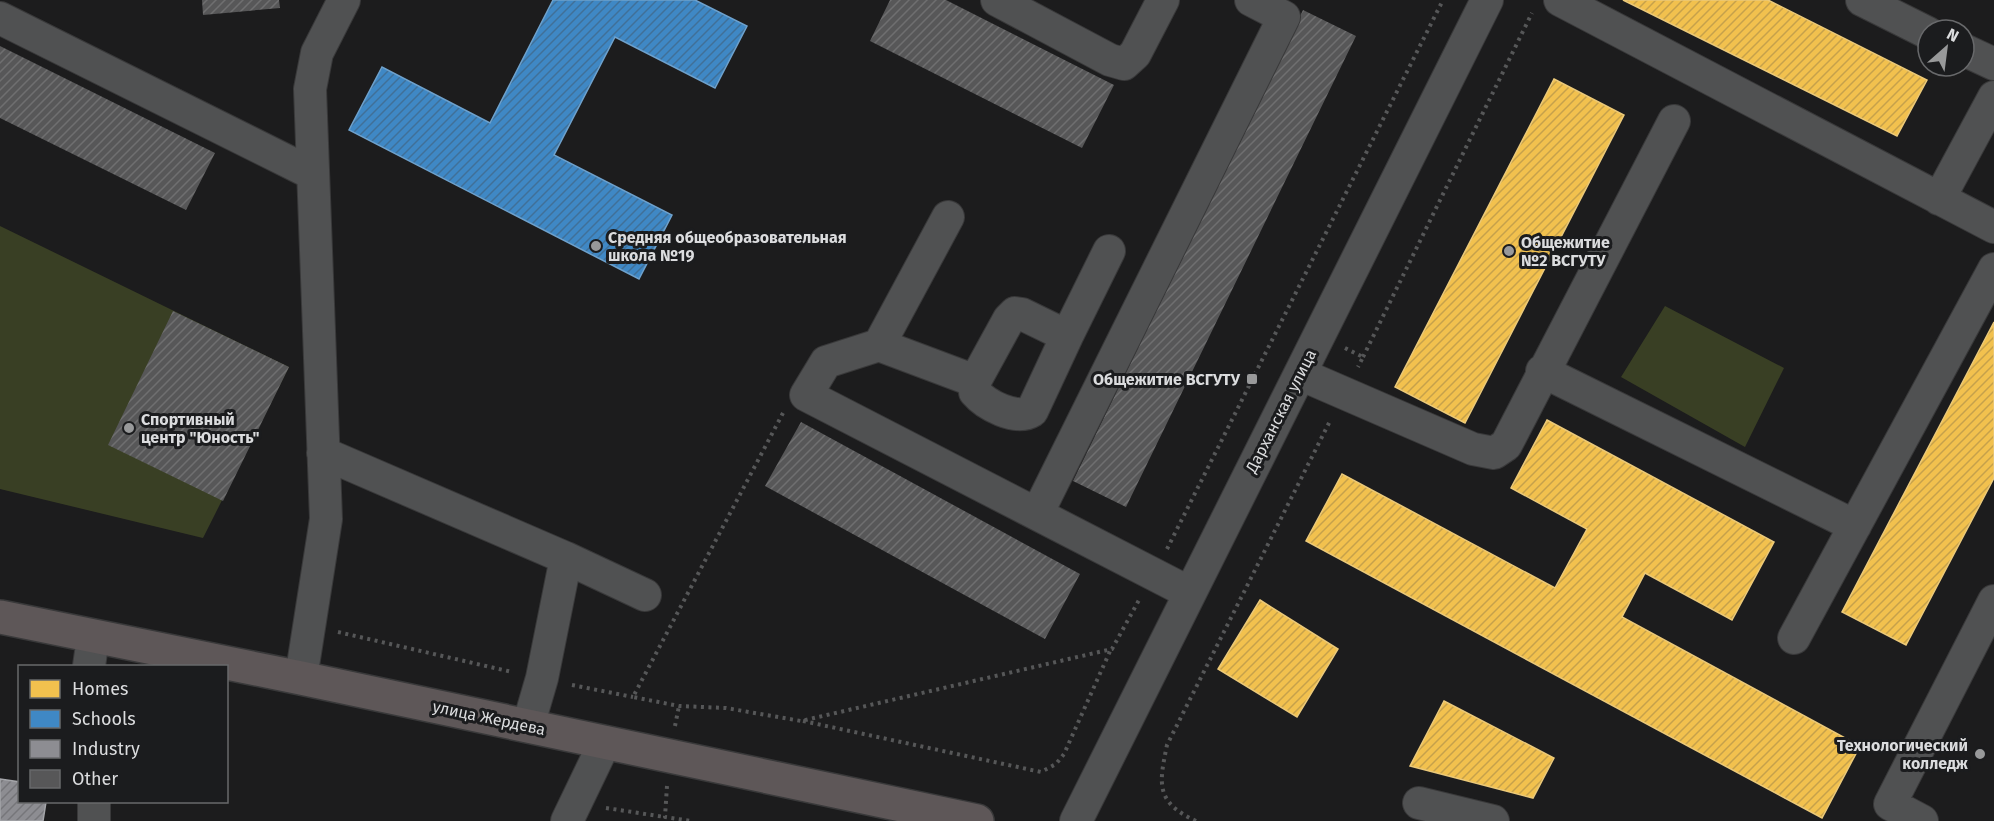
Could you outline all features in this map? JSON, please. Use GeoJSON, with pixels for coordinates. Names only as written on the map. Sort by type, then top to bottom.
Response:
{"type":"FeatureCollection","features":[{"type":"Feature","properties":{"kind":"main road","name":"улица Жердева"},"geometry":{"type":"LineString","coordinates":[[0,617],[91,652],[196,665]]}},
{"type":"Feature","properties":{"kind":"main road","name":"улица Жердева"},"geometry":{"type":"LineString","coordinates":[[228,669],[301,678],[977,821]]}},
{"type":"Feature","properties":{"kind":"street"},"geometry":{"type":"LineString","coordinates":[[301,678],[326,519],[310,89],[317,54],[344,0]]}},
{"type":"Feature","properties":{"kind":"street"},"geometry":{"type":"LineString","coordinates":[[997,0],[1110,60],[1124,64],[1135,54],[1163,0]]}},
{"type":"Feature","properties":{"kind":"street"},"geometry":{"type":"LineString","coordinates":[[1037,514],[1284,17],[1251,0]]}},
{"type":"Feature","properties":{"kind":"street","name":"Дарханская улица"},"geometry":{"type":"LineString","coordinates":[[1076,821],[1486,0]]}},
{"type":"Feature","properties":{"kind":"street"},"geometry":{"type":"LineString","coordinates":[[1862,0],[1916,27]]}},
{"type":"Feature","properties":{"kind":"street"},"geometry":{"type":"LineString","coordinates":[[1546,5],[1994,227]]}},
{"type":"Feature","properties":{"kind":"street"},"geometry":{"type":"LineString","coordinates":[[0,18],[313,174]]}},
{"type":"Feature","properties":{"kind":"street"},"geometry":{"type":"LineString","coordinates":[[1976,56],[1994,64]]}},
{"type":"Feature","properties":{"kind":"street"},"geometry":{"type":"LineString","coordinates":[[1939,199],[1994,97]]}},
{"type":"Feature","properties":{"kind":"street"},"geometry":{"type":"LineString","coordinates":[[1300,374],[1473,449],[1494,453],[1506,445],[1542,371],[1674,122]]}},
{"type":"Feature","properties":{"kind":"street"},"geometry":{"type":"LineString","coordinates":[[879,345],[948,217]]}},
{"type":"Feature","properties":{"kind":"street"},"geometry":{"type":"LineString","coordinates":[[1067,336],[1022,314],[1015,314],[1009,319],[975,381],[975,392],[980,398],[1011,414],[1025,415],[1032,411],[1109,251]]}},
{"type":"Feature","properties":{"kind":"street"},"geometry":{"type":"LineString","coordinates":[[1794,638],[1994,269]]}},
{"type":"Feature","properties":{"kind":"street"},"geometry":{"type":"LineString","coordinates":[[975,381],[879,345],[826,362],[806,395],[1190,593]]}},
{"type":"Feature","properties":{"kind":"street"},"geometry":{"type":"LineString","coordinates":[[1542,371],[1855,526]]}},
{"type":"Feature","properties":{"kind":"street"},"geometry":{"type":"LineString","coordinates":[[323,453],[566,558],[645,595]]}},
{"type":"Feature","properties":{"kind":"street"},"geometry":{"type":"LineString","coordinates":[[528,726],[542,678],[566,558]]}},
{"type":"Feature","properties":{"kind":"street"},"geometry":{"type":"LineString","coordinates":[[1922,821],[1890,804],[1994,601]]}},
{"type":"Feature","properties":{"kind":"street"},"geometry":{"type":"LineString","coordinates":[[571,812],[605,742]]}},
{"type":"Feature","properties":{"kind":"street"},"geometry":{"type":"LineString","coordinates":[[94,803],[94,821]]}},
{"type":"Feature","properties":{"kind":"street"},"geometry":{"type":"LineString","coordinates":[[1419,803],[1493,821]]}},
{"type":"Feature","properties":{"kind":"path"},"geometry":{"type":"LineString","coordinates":[[309,626],[679,706],[726,708],[801,721],[1041,772],[1056,764],[1065,754],[1112,649],[1154,574],[1443,0]]}},
{"type":"Feature","properties":{"kind":"path"},"geometry":{"type":"LineString","coordinates":[[1196,821],[1183,815],[1166,801],[1160,779],[1167,745],[1344,393],[1546,5]]}},
{"type":"Feature","properties":{"kind":"path"},"geometry":{"type":"LineString","coordinates":[[1284,316],[1363,357]]}},
{"type":"Feature","properties":{"kind":"path"},"geometry":{"type":"LineString","coordinates":[[633,697],[789,402],[806,395]]}},
{"type":"Feature","properties":{"kind":"path"},"geometry":{"type":"LineString","coordinates":[[801,721],[1112,649]]}},
{"type":"Feature","properties":{"kind":"path"},"geometry":{"type":"LineString","coordinates":[[571,812],[665,817]]}},
{"type":"Feature","properties":{"kind":"green space","name":"Спортивный центр \"Юность\""},"geometry":{"type":"Polygon","coordinates":[[[0,226],[289,367],[203,538],[0,489],[0,226]]]}},
{"type":"Feature","properties":{"kind":"green space"},"geometry":{"type":"Polygon","coordinates":[[[1665,306],[1784,368],[1745,447],[1621,377],[1665,306]]]}},
{"type":"Feature","properties":{"kind":"building: Homes"},"geometry":{"type":"Polygon","coordinates":[[[1623,0],[1768,0],[1916,74],[1916,78],[1927,80],[1897,136],[1623,0]]]}},
{"type":"Feature","properties":{"kind":"building: Homes","name":"Общежитие №2 ВСГУТУ"},"geometry":{"type":"Polygon","coordinates":[[[1554,79],[1624,115],[1465,423],[1395,387],[1554,79]]]}},
{"type":"Feature","properties":{"kind":"building: Homes"},"geometry":{"type":"Polygon","coordinates":[[[1994,322],[1994,478],[1906,645],[1842,612],[1994,322]]]}},
{"type":"Feature","properties":{"kind":"building: Homes"},"geometry":{"type":"Polygon","coordinates":[[[1547,420],[1774,542],[1732,620],[1645,573],[1622,617],[1860,746],[1822,818],[1306,541],[1342,474],[1555,588],[1587,529],[1511,488],[1547,420]]]}},
{"type":"Feature","properties":{"kind":"building: Homes"},"geometry":{"type":"Polygon","coordinates":[[[1260,600],[1338,649],[1297,717],[1218,669],[1260,600]]]}},
{"type":"Feature","properties":{"kind":"building: Homes"},"geometry":{"type":"Polygon","coordinates":[[[1444,701],[1554,758],[1533,798],[1410,766],[1444,701]]]}},
{"type":"Feature","properties":{"kind":"building: Schools"},"geometry":{"type":"Polygon","coordinates":[[[553,0],[695,0],[747,26],[715,88],[615,37],[554,155],[672,215],[639,279],[349,130],[382,67],[490,123],[553,0]]]}},
{"type":"Feature","properties":{"kind":"building: Industry"},"geometry":{"type":"Polygon","coordinates":[[[0,779],[18,782],[18,803],[46,803],[43,821],[0,821],[0,779]]]}},
{"type":"Feature","properties":{"kind":"building: Other"},"geometry":{"type":"Polygon","coordinates":[[[202,0],[279,0],[280,8],[203,15],[202,0]]]}},
{"type":"Feature","properties":{"kind":"building: Other"},"geometry":{"type":"Polygon","coordinates":[[[890,0],[946,0],[1114,85],[1082,148],[870,41],[890,0]]]}},
{"type":"Feature","properties":{"kind":"building: Other"},"geometry":{"type":"Polygon","coordinates":[[[1303,10],[1356,36],[1126,507],[1073,481],[1303,10]]]}},
{"type":"Feature","properties":{"kind":"building: Other"},"geometry":{"type":"Polygon","coordinates":[[[0,46],[215,153],[186,210],[0,118],[0,46]]]}},
{"type":"Feature","properties":{"kind":"building: Other"},"geometry":{"type":"Polygon","coordinates":[[[173,311],[289,367],[223,501],[108,445],[173,311]]]}},
{"type":"Feature","properties":{"kind":"building: Other"},"geometry":{"type":"Polygon","coordinates":[[[801,422],[1080,574],[1045,639],[765,486],[801,422]]]}},
{"type":"Feature","properties":{"kind":"place","name":"Средняя общеобразовательная школа №19"},"geometry":{"type":"Point","coordinates":[596,246]}},
{"type":"Feature","properties":{"kind":"place","name":"Общежитие №2 ВСГУТУ"},"geometry":{"type":"Point","coordinates":[1509,251]}},
{"type":"Feature","properties":{"kind":"place","name":"Общежитие ВСГУТУ"},"geometry":{"type":"Point","coordinates":[1252,379]}},
{"type":"Feature","properties":{"kind":"place","name":"Спортивный центр \"Юность\""},"geometry":{"type":"Point","coordinates":[129,428]}},
{"type":"Feature","properties":{"kind":"place","name":"Технологический колледж"},"geometry":{"type":"Point","coordinates":[1980,754]}}]}
